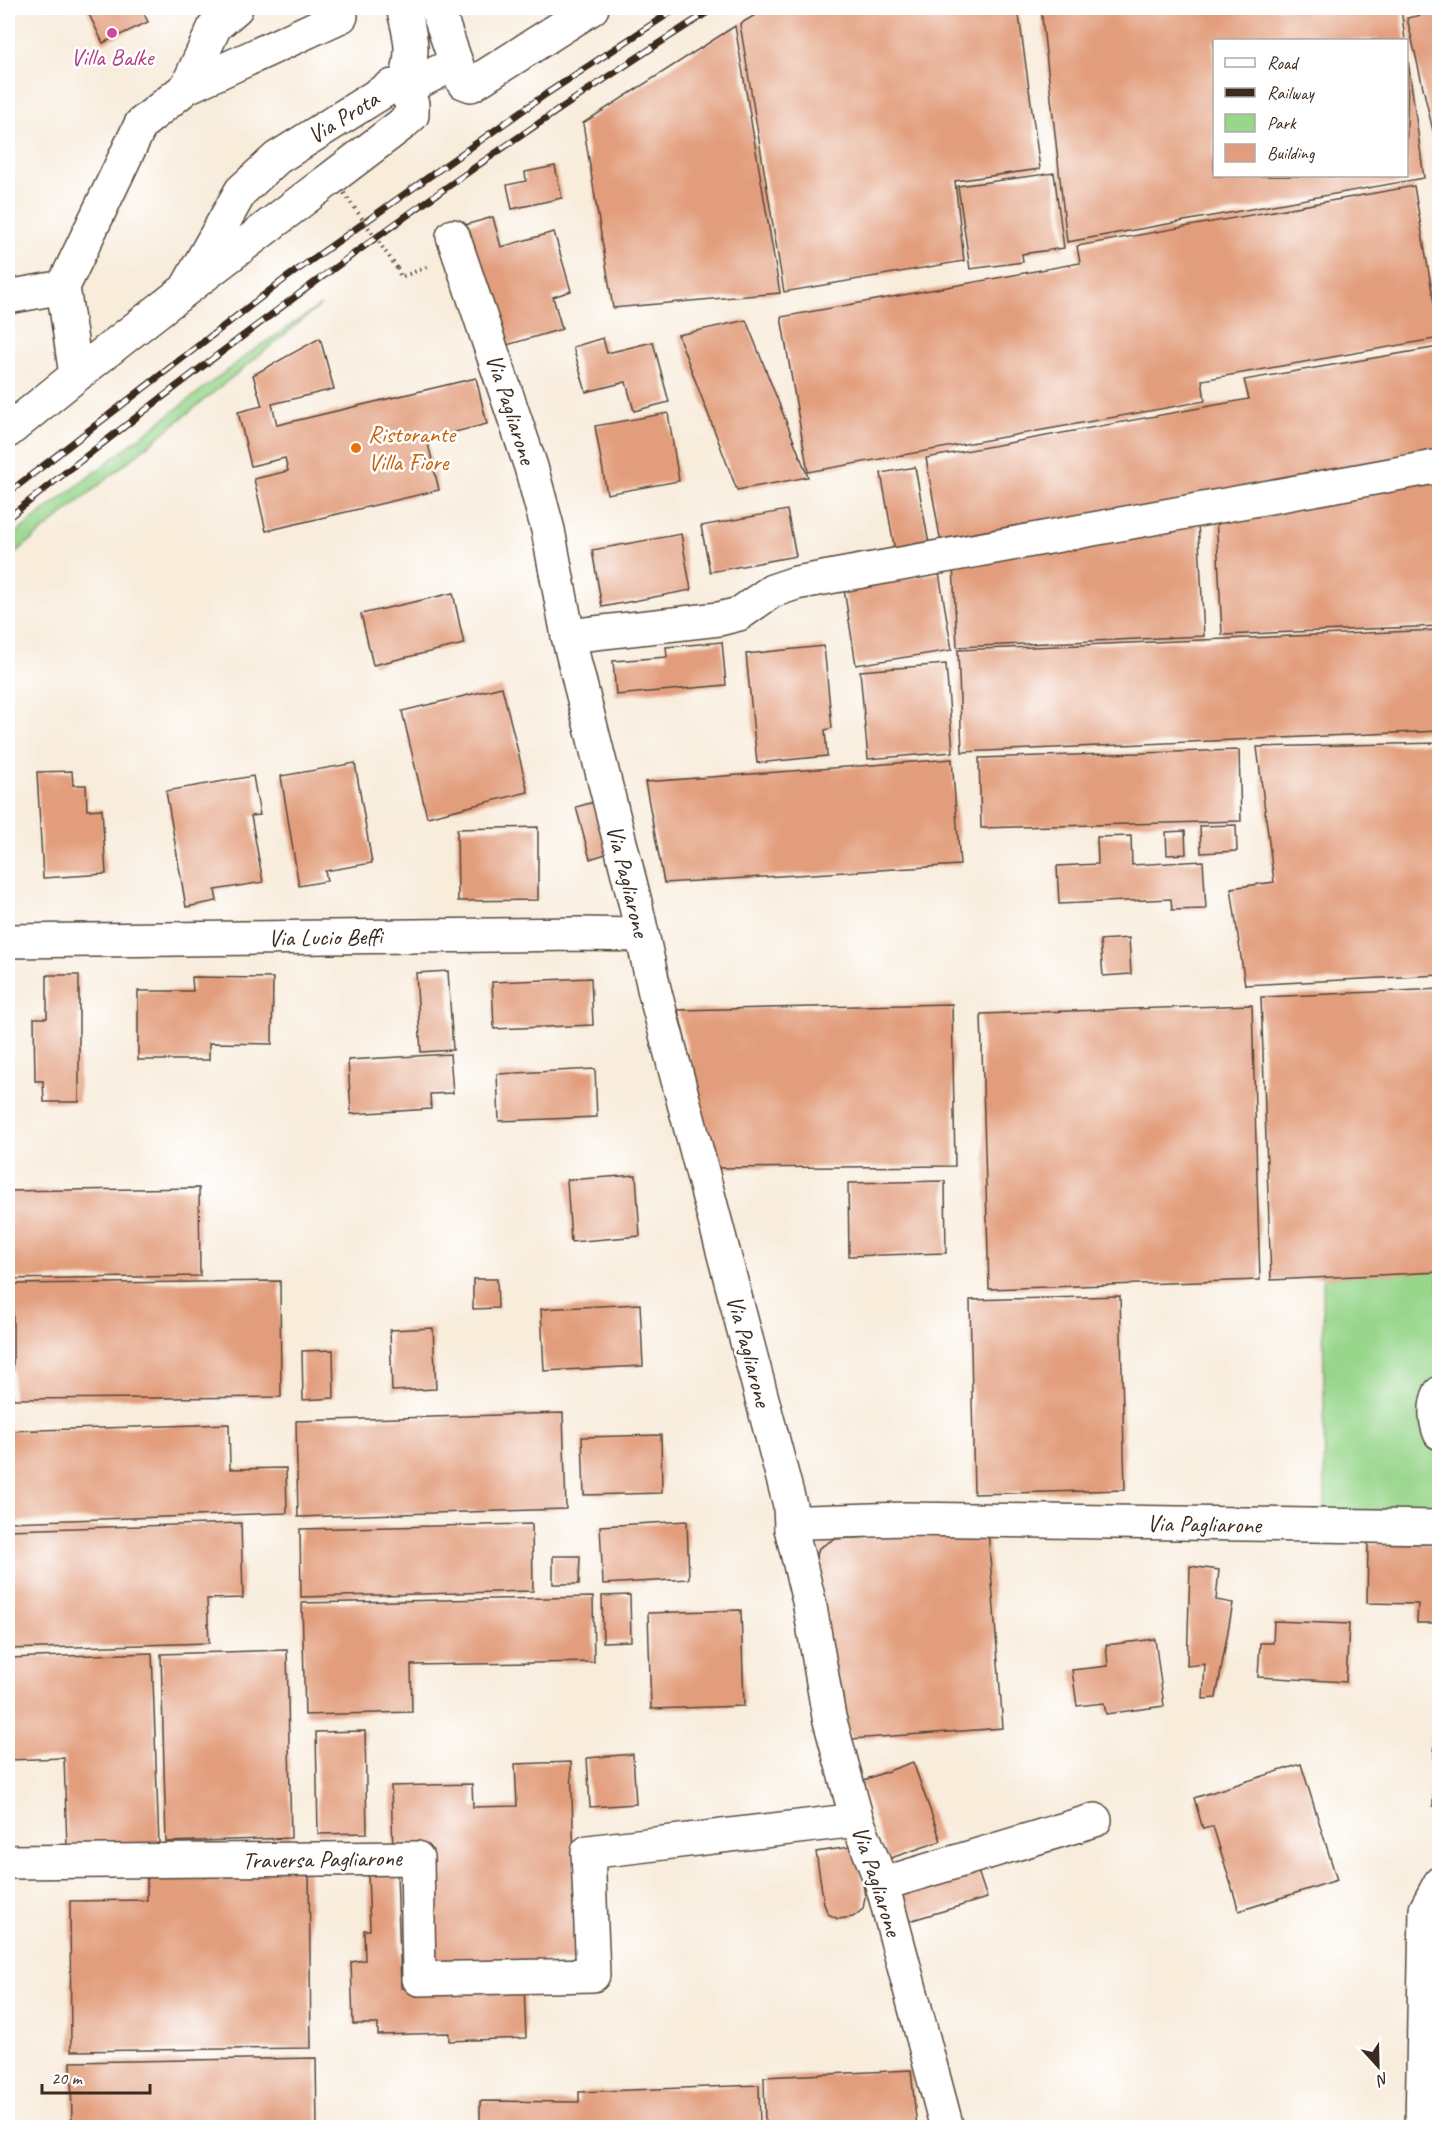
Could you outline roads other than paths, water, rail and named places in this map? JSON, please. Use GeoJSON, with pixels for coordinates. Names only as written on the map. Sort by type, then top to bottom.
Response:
{"type":"FeatureCollection","features":[{"type":"Feature","properties":{"kind":"street"},"geometry":{"type":"LineString","coordinates":[[187,87],[215,26],[236,8]]}},
{"type":"Feature","properties":{"kind":"street"},"geometry":{"type":"LineString","coordinates":[[76,375],[63,287],[141,124],[187,87],[341,16],[339,8]]}},
{"type":"Feature","properties":{"kind":"street"},"geometry":{"type":"LineString","coordinates":[[403,8],[412,40],[410,67],[404,89]]}},
{"type":"Feature","properties":{"kind":"street"},"geometry":{"type":"LineString","coordinates":[[437,8],[463,82],[471,85],[591,8]]}},
{"type":"Feature","properties":{"kind":"street"},"geometry":{"type":"LineString","coordinates":[[404,89],[456,63]]}},
{"type":"Feature","properties":{"kind":"street","name":"Via Prota"},"geometry":{"type":"LineString","coordinates":[[8,431],[186,289],[401,125],[412,115],[412,104],[404,89],[392,86],[277,158],[241,191],[186,289]]}},
{"type":"Feature","properties":{"kind":"street","name":"Via Pagliarone"},"geometry":{"type":"LineString","coordinates":[[453,236],[531,467],[548,530],[568,636],[642,935],[790,1505],[791,1528],[809,1601],[829,1718],[857,1821],[882,1884],[947,2127]]}},
{"type":"Feature","properties":{"kind":"street"},"geometry":{"type":"LineString","coordinates":[[8,297],[63,287]]}},
{"type":"Feature","properties":{"kind":"street"},"geometry":{"type":"LineString","coordinates":[[568,636],[719,620],[739,615],[772,591],[796,583],[1440,466]]}},
{"type":"Feature","properties":{"kind":"street","name":"Via Lucio Beffi"},"geometry":{"type":"LineString","coordinates":[[8,941],[642,935]]}},
{"type":"Feature","properties":{"kind":"street"},"geometry":{"type":"LineString","coordinates":[[1440,1393],[1437,1398],[1435,1422],[1440,1433]]}},
{"type":"Feature","properties":{"kind":"street","name":"Via Pagliarone"},"geometry":{"type":"LineString","coordinates":[[791,1528],[807,1522],[904,1519],[1440,1527]]}},
{"type":"Feature","properties":{"kind":"street"},"geometry":{"type":"LineString","coordinates":[[882,1884],[1095,1820]]}},
{"type":"Feature","properties":{"kind":"street","name":"Traversa Pagliarone"},"geometry":{"type":"LineString","coordinates":[[8,1862],[417,1858],[419,1979],[593,1975],[588,1852],[857,1821]]}},
{"type":"Feature","properties":{"kind":"street"},"geometry":{"type":"LineString","coordinates":[[1422,2127],[1431,2067],[1426,1909],[1440,1883]]}},
{"type":"Feature","properties":{"kind":"railway"},"geometry":{"type":"LineString","coordinates":[[8,493],[286,278],[546,94],[677,8]]}},
{"type":"Feature","properties":{"kind":"railway"},"geometry":{"type":"LineString","coordinates":[[8,518],[93,450],[354,253],[532,128],[714,8]]}},
{"type":"Feature","properties":{"kind":"place","name":"Villa Balke"},"geometry":{"type":"Point","coordinates":[112,33]}},
{"type":"Feature","properties":{"kind":"place","name":"Ristorante Villa Fiore"},"geometry":{"type":"Point","coordinates":[356,448]}}]}
